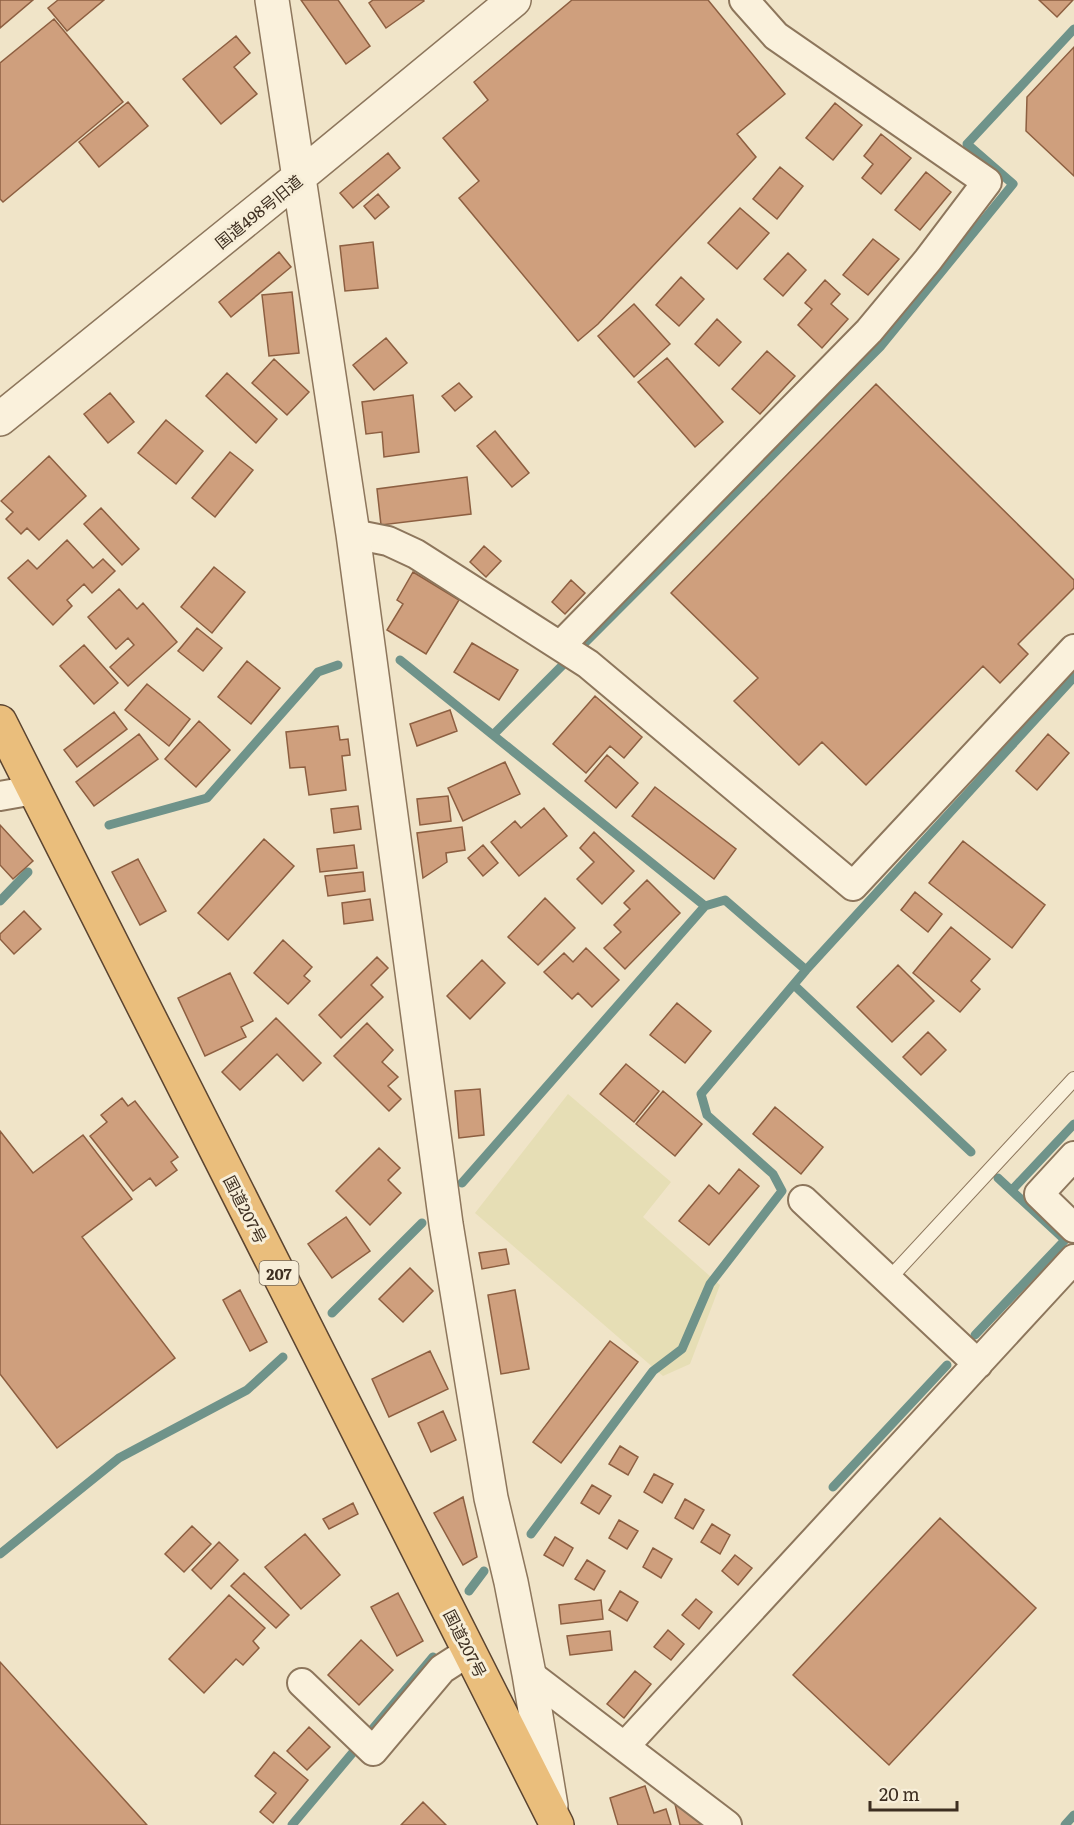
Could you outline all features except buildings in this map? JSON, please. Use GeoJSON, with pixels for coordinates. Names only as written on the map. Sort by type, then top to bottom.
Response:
{"type":"FeatureCollection","features":[{"type":"Feature","properties":{"kind":"highway","name":"国道207号"},"geometry":{"type":"LineString","coordinates":[[0,722],[470,1651],[551,1822]]}},
{"type":"Feature","properties":{"kind":"street"},"geometry":{"type":"LineString","coordinates":[[272,0],[353,534],[446,1224],[491,1498],[511,1582],[529,1674],[551,1822]]}},
{"type":"Feature","properties":{"kind":"street","name":"国道498号旧道"},"geometry":{"type":"LineString","coordinates":[[0,419],[514,0]]}},
{"type":"Feature","properties":{"kind":"street"},"geometry":{"type":"LineString","coordinates":[[561,645],[869,331],[928,260],[987,182],[776,36],[744,0]]}},
{"type":"Feature","properties":{"kind":"street"},"geometry":{"type":"LineString","coordinates":[[353,534],[388,541],[416,554],[588,664],[853,886],[1074,650]]}},
{"type":"Feature","properties":{"kind":"street"},"geometry":{"type":"LineString","coordinates":[[0,796],[34,790]]}},
{"type":"Feature","properties":{"kind":"street"},"geometry":{"type":"LineString","coordinates":[[1074,1156],[1039,1194],[1074,1228]]}},
{"type":"Feature","properties":{"kind":"street"},"geometry":{"type":"LineString","coordinates":[[803,1200],[978,1364]]}},
{"type":"Feature","properties":{"kind":"street"},"geometry":{"type":"LineString","coordinates":[[625,1746],[978,1364],[1072,1267]]}},
{"type":"Feature","properties":{"kind":"street"},"geometry":{"type":"LineString","coordinates":[[303,1683],[373,1751],[442,1669],[470,1651]]}},
{"type":"Feature","properties":{"kind":"street"},"geometry":{"type":"LineString","coordinates":[[529,1674],[727,1825]]}},
{"type":"Feature","properties":{"kind":"lane"},"geometry":{"type":"LineString","coordinates":[[888,1280],[1074,1079]]}},
{"type":"Feature","properties":{"kind":"shaded area"},"geometry":{"type":"Polygon","coordinates":[[[568,1094],[671,1182],[643,1217],[720,1285],[690,1364],[663,1376],[475,1213],[568,1094]]]}},
{"type":"Feature","properties":{"kind":"waterway"},"geometry":{"type":"LineString","coordinates":[[493,735],[881,346],[1013,184],[967,144],[1074,29]]}},
{"type":"Feature","properties":{"kind":"waterway"},"geometry":{"type":"LineString","coordinates":[[400,660],[705,906]]}},
{"type":"Feature","properties":{"kind":"waterway"},"geometry":{"type":"LineString","coordinates":[[109,825],[207,798],[318,672],[338,665]]}},
{"type":"Feature","properties":{"kind":"waterway"},"geometry":{"type":"LineString","coordinates":[[531,1534],[653,1371],[682,1349],[710,1284],[782,1191],[773,1174],[707,1115],[701,1094],[806,970],[1074,677]]}},
{"type":"Feature","properties":{"kind":"waterway"},"geometry":{"type":"LineString","coordinates":[[0,901],[28,872]]}},
{"type":"Feature","properties":{"kind":"waterway"},"geometry":{"type":"LineString","coordinates":[[462,1183],[705,906],[725,900],[806,970]]}},
{"type":"Feature","properties":{"kind":"waterway"},"geometry":{"type":"LineString","coordinates":[[794,985],[971,1152]]}},
{"type":"Feature","properties":{"kind":"waterway"},"geometry":{"type":"LineString","coordinates":[[1012,1190],[1074,1124]]}},
{"type":"Feature","properties":{"kind":"waterway"},"geometry":{"type":"LineString","coordinates":[[975,1335],[1065,1240],[998,1178]]}},
{"type":"Feature","properties":{"kind":"waterway"},"geometry":{"type":"LineString","coordinates":[[332,1313],[422,1223]]}},
{"type":"Feature","properties":{"kind":"waterway"},"geometry":{"type":"LineString","coordinates":[[0,1554],[119,1458],[247,1390],[283,1357]]}},
{"type":"Feature","properties":{"kind":"waterway"},"geometry":{"type":"LineString","coordinates":[[833,1487],[947,1365]]}},
{"type":"Feature","properties":{"kind":"waterway"},"geometry":{"type":"LineString","coordinates":[[469,1591],[484,1571]]}},
{"type":"Feature","properties":{"kind":"waterway"},"geometry":{"type":"LineString","coordinates":[[292,1825],[433,1657]]}},
{"type":"Feature","properties":{"kind":"waterway"},"geometry":{"type":"LineString","coordinates":[[1065,1825],[1074,1815]]}}]}
